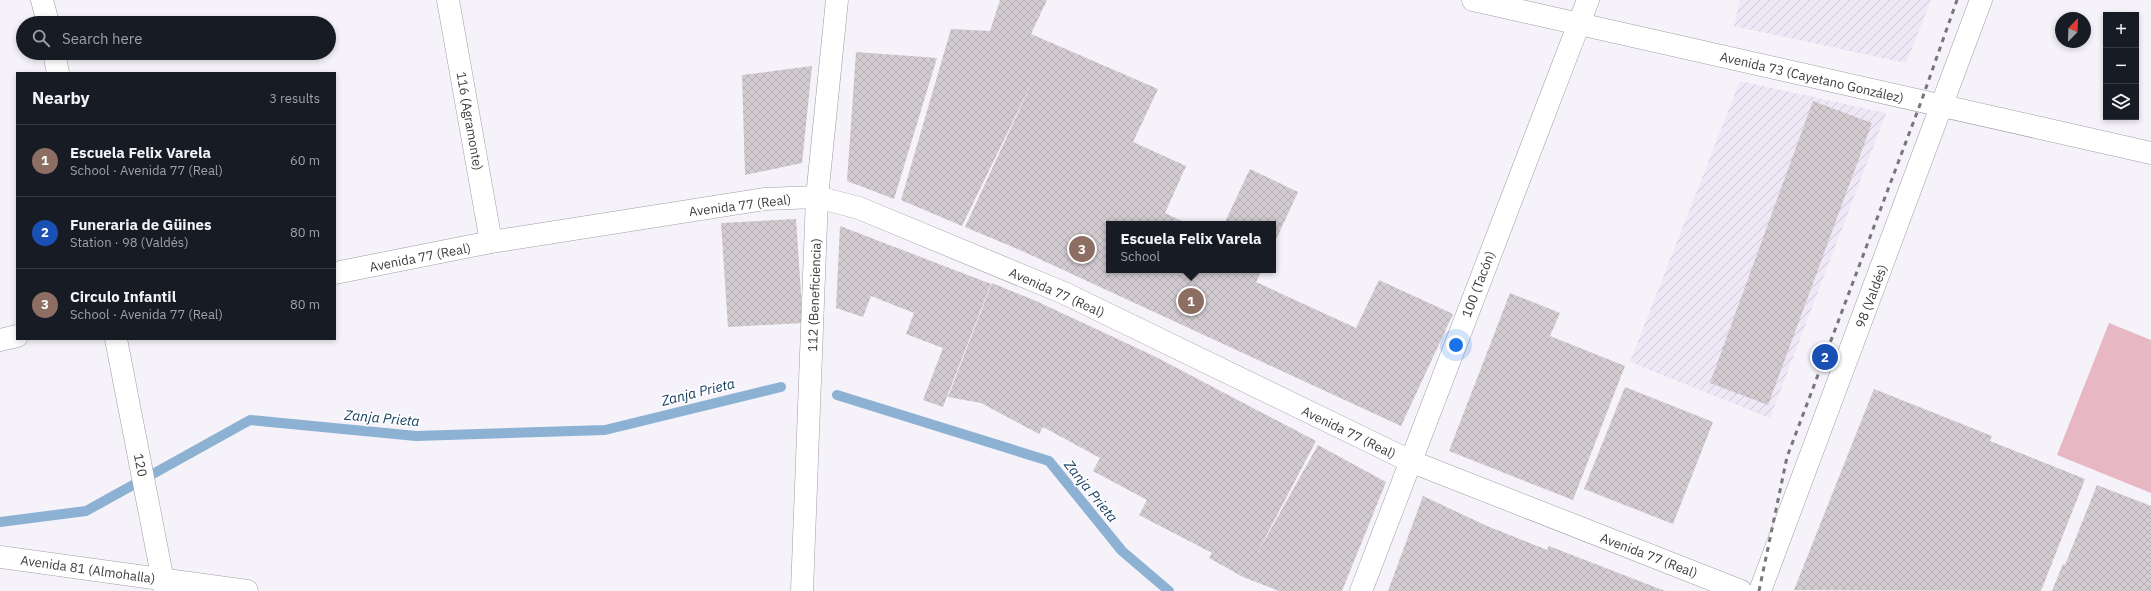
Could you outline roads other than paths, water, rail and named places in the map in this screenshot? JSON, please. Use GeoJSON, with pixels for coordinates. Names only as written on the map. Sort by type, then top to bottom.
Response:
{"type":"FeatureCollection","features":[{"type":"Feature","properties":{"kind":"street"},"geometry":{"type":"LineString","coordinates":[[42,0],[46,16]]}},
{"type":"Feature","properties":{"kind":"street","name":"116 (Agramonte)"},"geometry":{"type":"LineString","coordinates":[[448,0],[492,242]]}},
{"type":"Feature","properties":{"kind":"street","name":"112 (Beneficiencia)"},"geometry":{"type":"LineString","coordinates":[[802,591],[817,197],[837,0]]}},
{"type":"Feature","properties":{"kind":"street","name":"Avenida 73 (Cayetano González)"},"geometry":{"type":"LineString","coordinates":[[1473,0],[1941,107],[2151,153]]}},
{"type":"Feature","properties":{"kind":"street","name":"100 (Tacón)"},"geometry":{"type":"LineString","coordinates":[[1361,591],[1588,0]]}},
{"type":"Feature","properties":{"kind":"street","name":"98 (Valdés)"},"geometry":{"type":"LineString","coordinates":[[1760,591],[1981,0]]}},
{"type":"Feature","properties":{"kind":"street"},"geometry":{"type":"LineString","coordinates":[[55,60],[58,72]]}},
{"type":"Feature","properties":{"kind":"street","name":"Avenida 77 (Real)"},"geometry":{"type":"LineString","coordinates":[[336,273],[492,242],[764,199],[817,197],[859,208],[1064,294],[1410,461],[1741,591]]}},
{"type":"Feature","properties":{"kind":"street"},"geometry":{"type":"LineString","coordinates":[[0,340],[16,336]]}},
{"type":"Feature","properties":{"kind":"street","name":"120"},"geometry":{"type":"LineString","coordinates":[[116,340],[165,585]]}},
{"type":"Feature","properties":{"kind":"street","name":"Avenida 81 (Almohalla)"},"geometry":{"type":"LineString","coordinates":[[0,557],[165,585],[247,591]]}},
{"type":"Feature","properties":{"kind":"waterway","name":"Zanja Prieta"},"geometry":{"type":"LineString","coordinates":[[0,522],[86,511],[250,420],[416,436],[605,430],[781,387]]}},
{"type":"Feature","properties":{"kind":"waterway","name":"Zanja Prieta"},"geometry":{"type":"LineString","coordinates":[[837,395],[1049,461],[1122,551],[1169,591]]}},
{"type":"Feature","properties":{"kind":"railway"},"geometry":{"type":"LineString","coordinates":[[1759,591],[1787,457],[1921,102],[1957,0]]}},
{"type":"Feature","properties":{"kind":"place","name":"Circulo Infantil"},"geometry":{"type":"Point","coordinates":[1082,249]}},
{"type":"Feature","properties":{"kind":"place","name":"Escuela Felix Varela"},"geometry":{"type":"Point","coordinates":[1191,301]}},
{"type":"Feature","properties":{"kind":"place","name":"Funeraria de Güines"},"geometry":{"type":"Point","coordinates":[1825,357]}}]}
